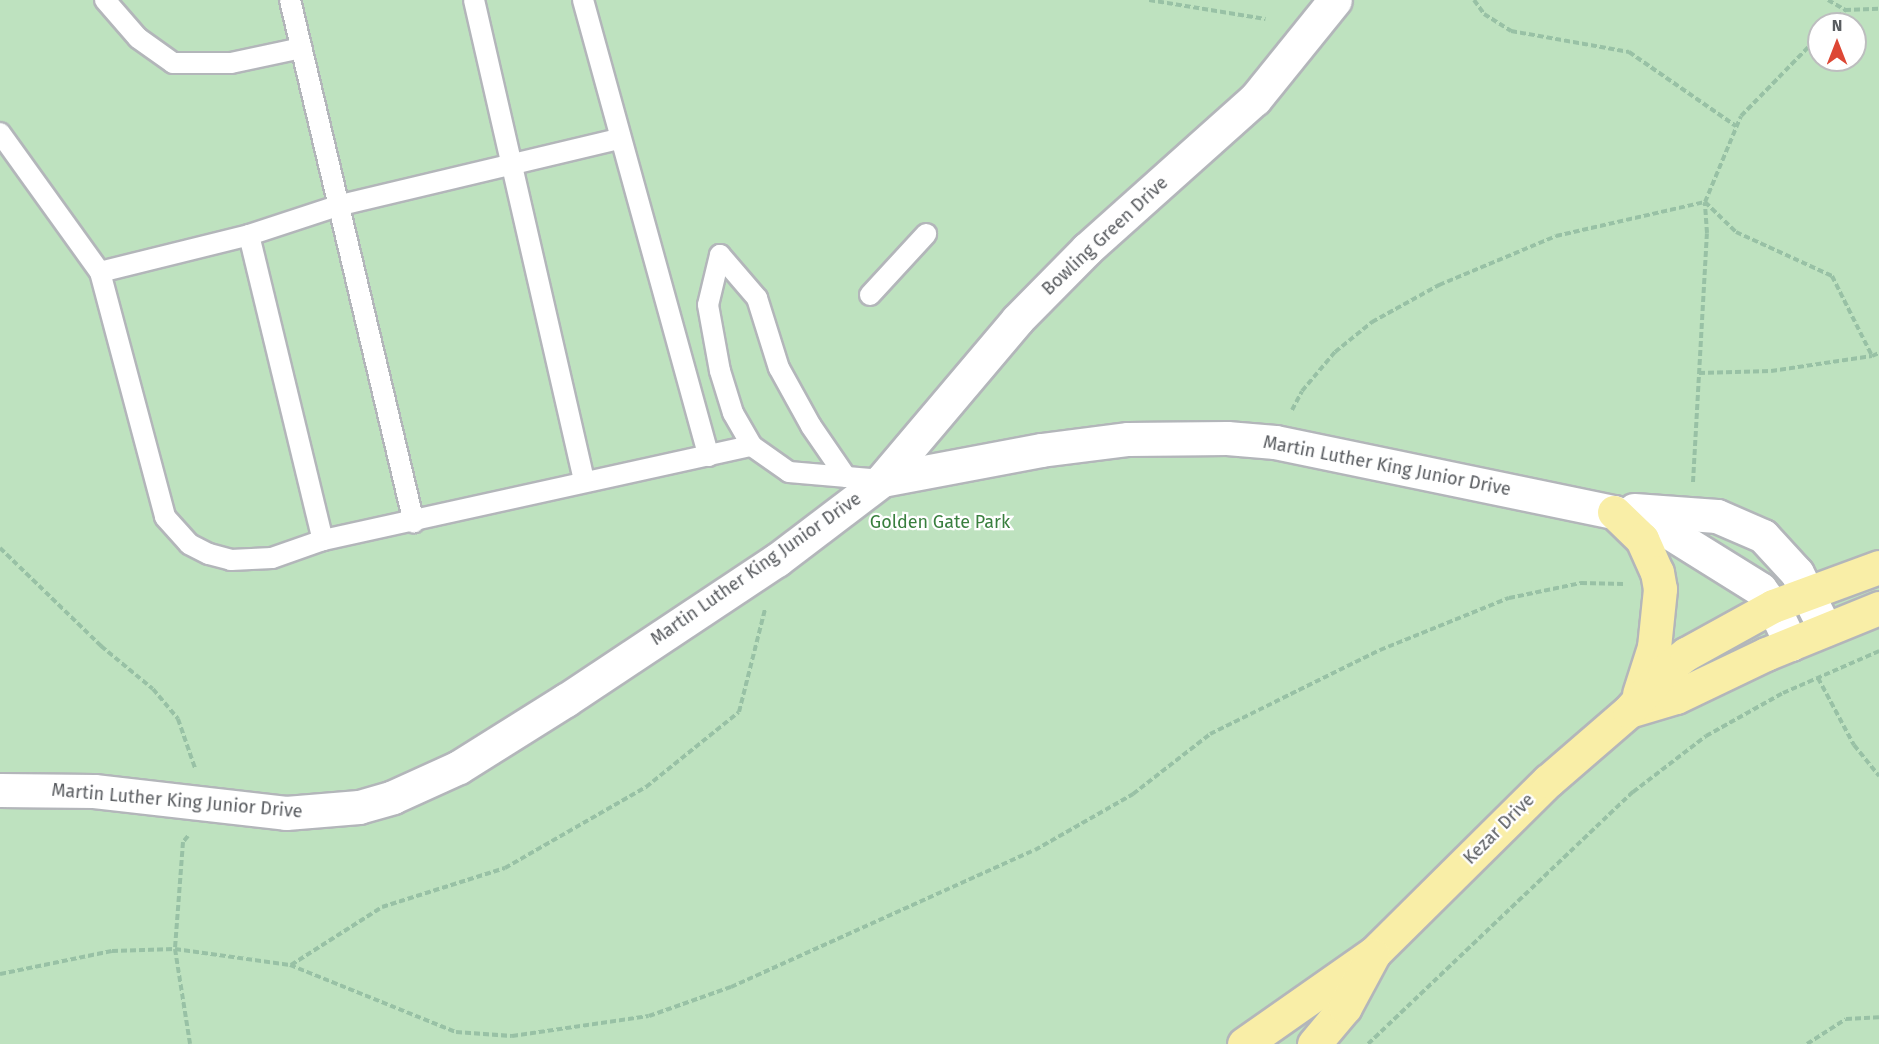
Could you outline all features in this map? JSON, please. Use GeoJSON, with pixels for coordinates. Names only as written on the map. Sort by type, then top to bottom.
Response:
{"type":"FeatureCollection","features":[{"type":"Feature","properties":{"kind":"main road"},"geometry":{"type":"LineString","coordinates":[[1614,512],[1642,539],[1660,589],[1654,648],[1629,711]]}},
{"type":"Feature","properties":{"kind":"main road","name":"Kezar Drive"},"geometry":{"type":"LineString","coordinates":[[1244,1044],[1374,953],[1548,781],[1629,711],[1657,679],[1686,654],[1773,606],[1879,567]]}},
{"type":"Feature","properties":{"kind":"main road","name":"Kezar Drive"},"geometry":{"type":"LineString","coordinates":[[1629,711],[1676,697],[1825,629],[1879,608]]}},
{"type":"Feature","properties":{"kind":"main road","name":"Kezar Drive"},"geometry":{"type":"LineString","coordinates":[[1314,1044],[1345,1007],[1374,953]]}},
{"type":"Feature","properties":{"kind":"street","name":"Bowling Green Drive"},"geometry":{"type":"LineString","coordinates":[[882,480],[1017,320],[1087,249],[1255,99],[1335,0]]}},
{"type":"Feature","properties":{"kind":"street","name":"Martin Luther King Junior Drive"},"geometry":{"type":"LineString","coordinates":[[0,790],[104,792],[286,813],[360,807],[427,783],[490,749],[777,560],[882,480],[1106,441],[1177,437],[1275,442],[1614,512],[1667,531],[1737,572],[1760,589],[1773,606],[1791,644]]}},
{"type":"Feature","properties":{"kind":"street","name":"Martin Luther King Junior Drive"},"geometry":{"type":"LineString","coordinates":[[1614,512],[1691,512],[1740,523],[1778,548],[1808,593],[1825,629]]}},
{"type":"Feature","properties":{"kind":"lane"},"geometry":{"type":"LineString","coordinates":[[105,0],[138,38],[173,63],[224,64],[302,48]]}},
{"type":"Feature","properties":{"kind":"lane"},"geometry":{"type":"LineString","coordinates":[[290,0],[414,523]]}},
{"type":"Feature","properties":{"kind":"lane"},"geometry":{"type":"LineString","coordinates":[[474,0],[584,481]]}},
{"type":"Feature","properties":{"kind":"lane"},"geometry":{"type":"LineString","coordinates":[[583,0],[619,139],[710,456]]}},
{"type":"Feature","properties":{"kind":"lane"},"geometry":{"type":"LineString","coordinates":[[0,134],[100,272],[165,517],[189,544],[231,560],[272,558],[323,540],[414,523],[584,481],[752,447]]}},
{"type":"Feature","properties":{"kind":"lane"},"geometry":{"type":"LineString","coordinates":[[100,272],[249,235],[337,206],[510,163],[619,139]]}},
{"type":"Feature","properties":{"kind":"lane"},"geometry":{"type":"LineString","coordinates":[[870,295],[926,234]]}},
{"type":"Feature","properties":{"kind":"lane"},"geometry":{"type":"LineString","coordinates":[[249,235],[323,540]]}},
{"type":"Feature","properties":{"kind":"lane"},"geometry":{"type":"LineString","coordinates":[[846,477],[815,433],[779,368],[757,298],[720,255],[708,305],[720,371],[734,413],[752,447],[789,472],[846,477],[882,480]]}},
{"type":"Feature","properties":{"kind":"path"},"geometry":{"type":"LineString","coordinates":[[1149,0],[1265,19]]}},
{"type":"Feature","properties":{"kind":"path"},"geometry":{"type":"LineString","coordinates":[[1474,0],[1484,14],[1510,31],[1629,52],[1736,126]]}},
{"type":"Feature","properties":{"kind":"path"},"geometry":{"type":"LineString","coordinates":[[1828,0],[1845,10],[1879,9]]}},
{"type":"Feature","properties":{"kind":"path"},"geometry":{"type":"LineString","coordinates":[[1691,512],[1707,233],[1705,202],[1736,126],[1807,49]]}},
{"type":"Feature","properties":{"kind":"path"},"geometry":{"type":"LineString","coordinates":[[1705,202],[1736,232],[1832,276],[1872,356]]}},
{"type":"Feature","properties":{"kind":"path"},"geometry":{"type":"LineString","coordinates":[[1275,442],[1302,390],[1335,352],[1372,322],[1439,285],[1556,236],[1705,202]]}},
{"type":"Feature","properties":{"kind":"path"},"geometry":{"type":"LineString","coordinates":[[1699,373],[1771,370],[1872,356],[1879,353]]}},
{"type":"Feature","properties":{"kind":"path"},"geometry":{"type":"LineString","coordinates":[[0,548],[101,646],[153,689],[178,719],[195,769]]}},
{"type":"Feature","properties":{"kind":"path"},"geometry":{"type":"LineString","coordinates":[[290,965],[382,907],[505,868],[646,787],[739,712],[777,560]]}},
{"type":"Feature","properties":{"kind":"path"},"geometry":{"type":"LineString","coordinates":[[0,974],[112,951],[175,949],[290,965],[456,1032],[512,1036],[649,1016],[731,987],[1035,850],[1133,794],[1210,734],[1380,650],[1509,598],[1543,589],[1581,583],[1620,583],[1660,589]]}},
{"type":"Feature","properties":{"kind":"path"},"geometry":{"type":"LineString","coordinates":[[1368,1044],[1633,792],[1706,736],[1818,678],[1879,651]]}},
{"type":"Feature","properties":{"kind":"path"},"geometry":{"type":"LineString","coordinates":[[1818,678],[1854,745],[1879,776]]}},
{"type":"Feature","properties":{"kind":"path"},"geometry":{"type":"LineString","coordinates":[[190,833],[183,842],[175,949],[190,1044]]}},
{"type":"Feature","properties":{"kind":"path"},"geometry":{"type":"LineString","coordinates":[[1807,1044],[1846,1019],[1879,1017]]}},
{"type":"Feature","properties":{"kind":"green space","name":"Golden Gate Park"},"geometry":{"type":"Polygon","coordinates":[[[0,0],[1879,0],[1879,1044],[0,1044],[0,0]]]}}]}
